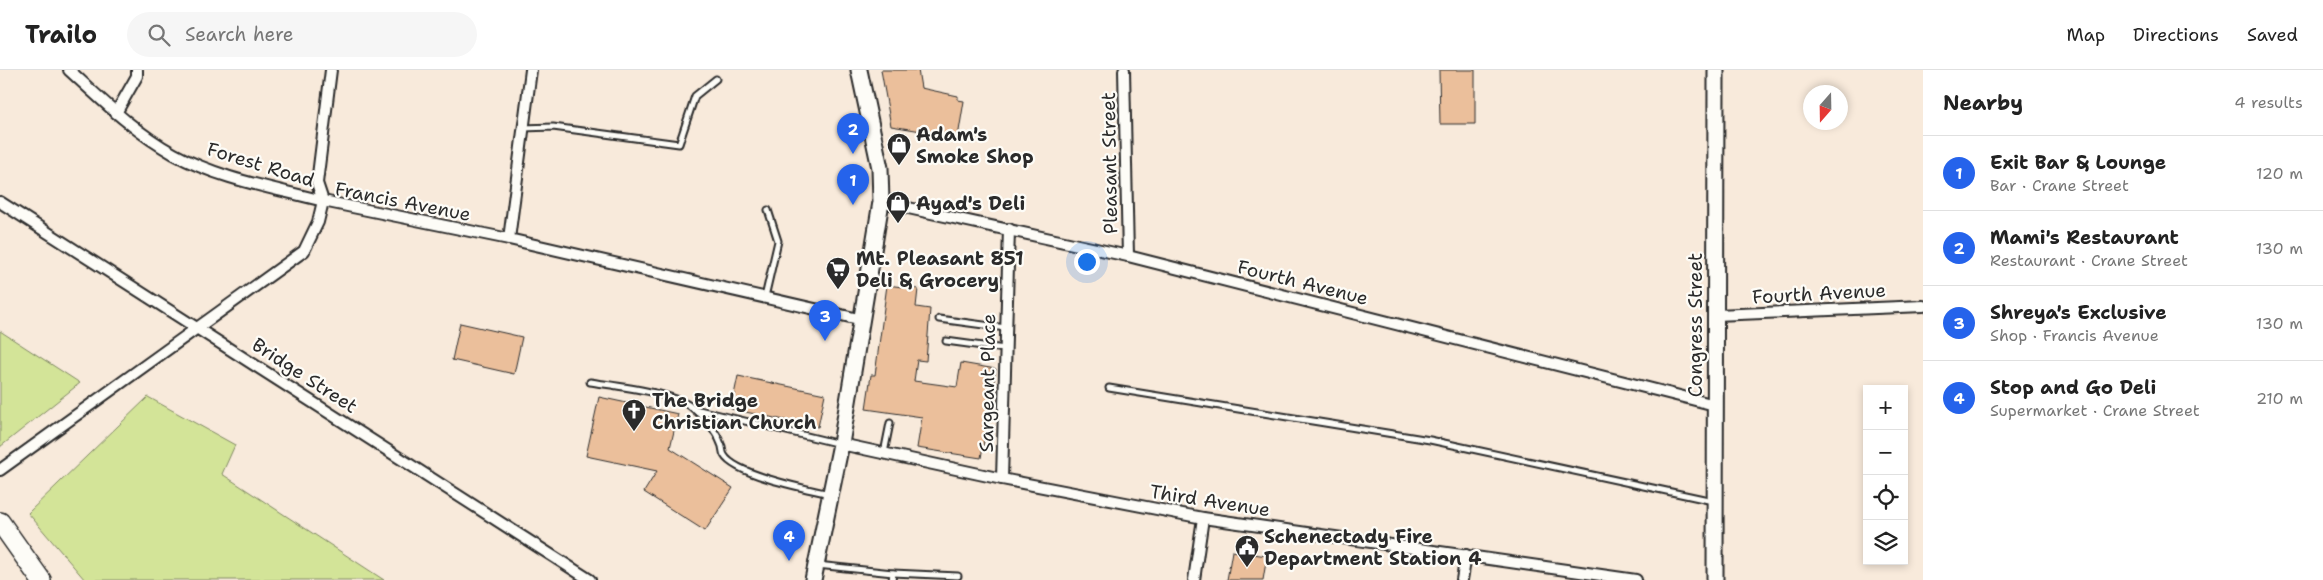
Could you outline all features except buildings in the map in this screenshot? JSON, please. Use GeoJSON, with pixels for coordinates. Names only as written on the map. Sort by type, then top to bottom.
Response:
{"type":"FeatureCollection","features":[{"type":"Feature","properties":{"kind":"highway"},"geometry":{"type":"LineString","coordinates":[[0,522],[41,580]]}},
{"type":"Feature","properties":{"kind":"street","name":"Forest Road"},"geometry":{"type":"LineString","coordinates":[[69,70],[137,130],[174,154],[230,177],[323,202]]}},
{"type":"Feature","properties":{"kind":"street"},"geometry":{"type":"LineString","coordinates":[[116,113],[137,76],[137,70]]}},
{"type":"Feature","properties":{"kind":"street"},"geometry":{"type":"LineString","coordinates":[[323,202],[317,183],[331,70]]}},
{"type":"Feature","properties":{"kind":"street"},"geometry":{"type":"LineString","coordinates":[[509,239],[531,70]]}},
{"type":"Feature","properties":{"kind":"street"},"geometry":{"type":"LineString","coordinates":[[815,573],[841,444],[881,202],[880,168],[859,70]]}},
{"type":"Feature","properties":{"kind":"street","name":"Pleasant Street"},"geometry":{"type":"LineString","coordinates":[[1124,70],[1128,256]]}},
{"type":"Feature","properties":{"kind":"street","name":"Congress Street"},"geometry":{"type":"LineString","coordinates":[[1715,580],[1716,70]]}},
{"type":"Feature","properties":{"kind":"street","name":"Bridge Street"},"geometry":{"type":"LineString","coordinates":[[0,202],[590,580]]}},
{"type":"Feature","properties":{"kind":"street","name":"Francis Avenue"},"geometry":{"type":"LineString","coordinates":[[0,470],[304,251],[318,222],[323,202],[509,239],[863,320]]}},
{"type":"Feature","properties":{"kind":"street","name":"Fourth Avenue"},"geometry":{"type":"LineString","coordinates":[[881,202],[1009,228],[1128,256],[1715,405]]}},
{"type":"Feature","properties":{"kind":"street","name":"Sargeant Place"},"geometry":{"type":"LineString","coordinates":[[1002,479],[1009,228]]}},
{"type":"Feature","properties":{"kind":"street","name":"Fourth Avenue"},"geometry":{"type":"LineString","coordinates":[[1716,315],[1923,306]]}},
{"type":"Feature","properties":{"kind":"street","name":"Third Avenue"},"geometry":{"type":"LineString","coordinates":[[841,444],[1002,479],[1203,518],[1636,580]]}},
{"type":"Feature","properties":{"kind":"street"},"geometry":{"type":"LineString","coordinates":[[1194,580],[1203,518]]}},
{"type":"Feature","properties":{"kind":"street"},"geometry":{"type":"LineString","coordinates":[[1462,580],[1466,555]]}},
{"type":"Feature","properties":{"kind":"lane"},"geometry":{"type":"LineString","coordinates":[[523,128],[553,128],[679,144],[696,96],[716,79]]}},
{"type":"Feature","properties":{"kind":"lane"},"geometry":{"type":"LineString","coordinates":[[765,298],[778,241],[768,210]]}},
{"type":"Feature","properties":{"kind":"lane"},"geometry":{"type":"LineString","coordinates":[[939,319],[1006,328]]}},
{"type":"Feature","properties":{"kind":"lane"},"geometry":{"type":"LineString","coordinates":[[946,341],[1006,349]]}},
{"type":"Feature","properties":{"kind":"lane"},"geometry":{"type":"LineString","coordinates":[[590,382],[676,398],[693,409],[713,429],[721,444],[724,456],[736,468],[762,477],[831,494]]}},
{"type":"Feature","properties":{"kind":"lane"},"geometry":{"type":"LineString","coordinates":[[1110,388],[1430,440],[1715,501]]}},
{"type":"Feature","properties":{"kind":"lane"},"geometry":{"type":"LineString","coordinates":[[693,409],[841,444]]}},
{"type":"Feature","properties":{"kind":"lane"},"geometry":{"type":"LineString","coordinates":[[884,453],[890,423]]}},
{"type":"Feature","properties":{"kind":"lane"},"geometry":{"type":"LineString","coordinates":[[815,573],[893,573],[958,576]]}},
{"type":"Feature","properties":{"kind":"lane"},"geometry":{"type":"LineString","coordinates":[[892,580],[893,573]]}},
{"type":"Feature","properties":{"kind":"green space"},"geometry":{"type":"Polygon","coordinates":[[[0,331],[80,383],[0,447],[0,331]]]}},
{"type":"Feature","properties":{"kind":"green space"},"geometry":{"type":"Polygon","coordinates":[[[148,397],[235,445],[222,474],[384,580],[85,580],[28,513],[148,397]]]}},
{"type":"Feature","properties":{"kind":"place","name":"Mami's Restaurant"},"geometry":{"type":"Point","coordinates":[853,154]}},
{"type":"Feature","properties":{"kind":"place","name":"Adam's Smoke Shop"},"geometry":{"type":"Point","coordinates":[899,166]}},
{"type":"Feature","properties":{"kind":"place","name":"Exit Bar & Lounge"},"geometry":{"type":"Point","coordinates":[853,205]}},
{"type":"Feature","properties":{"kind":"place","name":"Ayad's Deli"},"geometry":{"type":"Point","coordinates":[898,224]}},
{"type":"Feature","properties":{"kind":"place","name":"Mt. Pleasant 851 Deli & Grocery"},"geometry":{"type":"Point","coordinates":[838,290]}},
{"type":"Feature","properties":{"kind":"place","name":"Shreya's Exclusive"},"geometry":{"type":"Point","coordinates":[825,341]}},
{"type":"Feature","properties":{"kind":"place","name":"The Bridge Christian Church"},"geometry":{"type":"Point","coordinates":[634,432]}},
{"type":"Feature","properties":{"kind":"place","name":"Stop and Go Deli"},"geometry":{"type":"Point","coordinates":[789,561]}},
{"type":"Feature","properties":{"kind":"place","name":"Schenectady Fire Department Station 4"},"geometry":{"type":"Point","coordinates":[1247,568]}}]}
